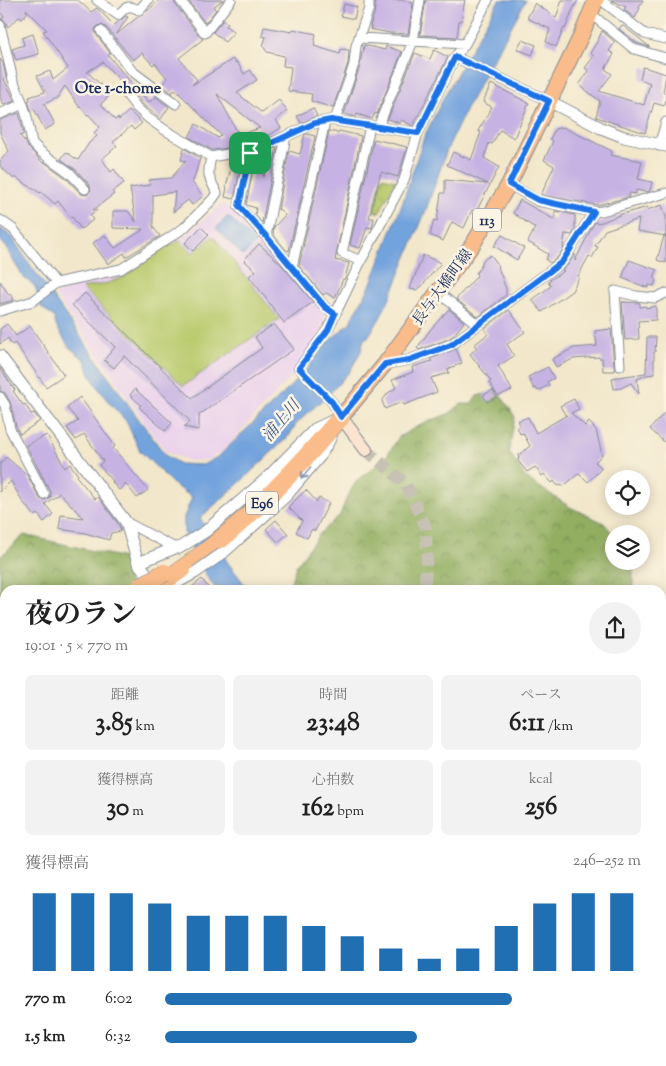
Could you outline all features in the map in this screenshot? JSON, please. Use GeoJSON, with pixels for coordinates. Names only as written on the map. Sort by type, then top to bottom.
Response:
{"type":"FeatureCollection","features":[{"type":"Feature","properties":{"kind":"highway","name":"E96"},"geometry":{"type":"LineString","coordinates":[[167,582],[186,557],[214,542],[248,516],[290,475],[341,417]]}},
{"type":"Feature","properties":{"kind":"main road","name":"長与大橋町線"},"geometry":{"type":"LineString","coordinates":[[341,417],[385,364],[473,244],[509,184],[582,36],[593,6]]}},
{"type":"Feature","properties":{"kind":"main road"},"geometry":{"type":"LineString","coordinates":[[341,417],[366,450]]}},
{"type":"Feature","properties":{"kind":"street"},"geometry":{"type":"LineString","coordinates":[[97,0],[118,15],[125,8],[131,6],[139,10],[148,0]]}},
{"type":"Feature","properties":{"kind":"street"},"geometry":{"type":"LineString","coordinates":[[180,0],[206,33],[231,0]]}},
{"type":"Feature","properties":{"kind":"street"},"geometry":{"type":"LineString","coordinates":[[335,120],[354,64],[356,46],[369,8],[369,0]]}},
{"type":"Feature","properties":{"kind":"street"},"geometry":{"type":"LineString","coordinates":[[361,261],[342,253],[374,126],[413,41],[420,0]]}},
{"type":"Feature","properties":{"kind":"street"},"geometry":{"type":"LineString","coordinates":[[341,417],[332,402],[299,368],[328,330],[361,261],[404,180],[418,133],[455,57],[465,44],[488,0]]}},
{"type":"Feature","properties":{"kind":"street"},"geometry":{"type":"LineString","coordinates":[[601,0],[645,34],[666,39]]}},
{"type":"Feature","properties":{"kind":"street"},"geometry":{"type":"LineString","coordinates":[[593,6],[634,49],[666,58]]}},
{"type":"Feature","properties":{"kind":"street"},"geometry":{"type":"LineString","coordinates":[[0,25],[13,80],[23,104],[32,143],[70,173],[85,189]]}},
{"type":"Feature","properties":{"kind":"street"},"geometry":{"type":"LineString","coordinates":[[100,31],[132,72],[176,104]]}},
{"type":"Feature","properties":{"kind":"street"},"geometry":{"type":"LineString","coordinates":[[360,38],[465,44]]}},
{"type":"Feature","properties":{"kind":"street"},"geometry":{"type":"LineString","coordinates":[[455,57],[549,101],[601,128],[624,137],[662,146],[666,122]]}},
{"type":"Feature","properties":{"kind":"street"},"geometry":{"type":"LineString","coordinates":[[127,95],[148,118],[211,157],[250,153],[315,123],[335,120],[418,133]]}},
{"type":"Feature","properties":{"kind":"street"},"geometry":{"type":"LineString","coordinates":[[0,114],[23,104]]}},
{"type":"Feature","properties":{"kind":"street"},"geometry":{"type":"LineString","coordinates":[[292,267],[325,122]]}},
{"type":"Feature","properties":{"kind":"street"},"geometry":{"type":"LineString","coordinates":[[266,236],[286,136]]}},
{"type":"Feature","properties":{"kind":"street"},"geometry":{"type":"LineString","coordinates":[[250,153],[239,206],[325,307],[335,314]]}},
{"type":"Feature","properties":{"kind":"street"},"geometry":{"type":"LineString","coordinates":[[0,311],[33,301],[56,283],[121,269],[184,228],[217,193],[208,173],[211,157]]}},
{"type":"Feature","properties":{"kind":"street"},"geometry":{"type":"LineString","coordinates":[[509,184],[538,200],[594,212],[666,192]]}},
{"type":"Feature","properties":{"kind":"street"},"geometry":{"type":"LineString","coordinates":[[385,364],[409,360],[451,345],[562,262],[594,212]]}},
{"type":"Feature","properties":{"kind":"street"},"geometry":{"type":"LineString","coordinates":[[0,220],[13,229],[56,283]]}},
{"type":"Feature","properties":{"kind":"street"},"geometry":{"type":"LineString","coordinates":[[620,366],[615,291],[654,298],[666,293]]}},
{"type":"Feature","properties":{"kind":"street"},"geometry":{"type":"LineString","coordinates":[[438,292],[478,325]]}},
{"type":"Feature","properties":{"kind":"street"},"geometry":{"type":"LineString","coordinates":[[0,356],[126,522],[138,563],[148,575],[167,582]]}},
{"type":"Feature","properties":{"kind":"street"},"geometry":{"type":"LineString","coordinates":[[0,397],[5,405],[13,435],[44,494]]}},
{"type":"Feature","properties":{"kind":"street"},"geometry":{"type":"LineString","coordinates":[[214,542],[279,502],[320,456],[341,417]]}},
{"type":"Feature","properties":{"kind":"street"},"geometry":{"type":"LineString","coordinates":[[214,542],[265,480],[315,429],[341,417]]}},
{"type":"Feature","properties":{"kind":"street"},"geometry":{"type":"LineString","coordinates":[[126,522],[186,557]]}},
{"type":"Feature","properties":{"kind":"street"},"geometry":{"type":"LineString","coordinates":[[138,563],[186,557]]}},
{"type":"Feature","properties":{"kind":"shaded area"},"geometry":{"type":"Polygon","coordinates":[[[223,203],[261,234],[326,315],[318,336],[299,368],[224,450],[208,460],[191,461],[166,452],[55,295],[78,286],[118,275],[183,237],[223,203]]]}},
{"type":"Feature","properties":{"kind":"green space"},"geometry":{"type":"Polygon","coordinates":[[[382,177],[396,180],[379,213],[374,211],[382,177]]]}},
{"type":"Feature","properties":{"kind":"green space"},"geometry":{"type":"Polygon","coordinates":[[[213,236],[279,319],[183,386],[82,288],[108,283],[124,277],[144,263],[159,249],[180,241],[193,253],[213,236]]]}},
{"type":"Feature","properties":{"kind":"green space"},"geometry":{"type":"Polygon","coordinates":[[[497,391],[515,417],[509,452],[526,478],[570,507],[604,523],[606,525],[605,570],[633,570],[633,585],[290,585],[296,566],[320,533],[340,515],[347,497],[357,480],[384,460],[399,437],[420,425],[450,413],[461,404],[471,404],[477,396],[497,391]]]}},
{"type":"Feature","properties":{"kind":"green space"},"geometry":{"type":"Polygon","coordinates":[[[24,535],[124,558],[129,585],[0,585],[0,557],[24,535]]]}},
{"type":"Feature","properties":{"kind":"water","name":"浦上川"},"geometry":{"type":"Polygon","coordinates":[[[499,0],[526,0],[468,105],[448,147],[425,213],[391,295],[380,318],[368,337],[364,339],[361,351],[350,371],[332,391],[297,423],[289,436],[200,518],[228,563],[245,585],[213,585],[207,577],[184,532],[184,517],[192,497],[174,485],[140,451],[126,421],[106,399],[90,375],[85,360],[69,347],[56,326],[54,317],[41,307],[35,286],[24,278],[7,248],[0,240],[0,228],[12,237],[166,456],[180,464],[203,465],[219,456],[308,368],[330,340],[349,324],[369,288],[402,204],[424,137],[446,93],[499,0]]]}},
{"type":"Feature","properties":{"kind":"water"},"geometry":{"type":"Polygon","coordinates":[[[228,216],[256,243],[243,256],[216,228],[228,216]]]}},
{"type":"Feature","properties":{"kind":"building"},"geometry":{"type":"Polygon","coordinates":[[[0,0],[78,0],[91,12],[97,8],[114,25],[126,16],[128,17],[116,35],[139,16],[143,15],[159,0],[174,0],[175,4],[203,39],[179,58],[197,80],[192,85],[233,59],[244,74],[250,70],[257,80],[237,93],[262,113],[279,100],[287,111],[276,120],[281,128],[271,134],[252,140],[253,144],[246,147],[212,150],[189,137],[196,124],[218,138],[221,135],[175,89],[172,93],[162,85],[167,78],[155,63],[153,65],[142,53],[133,60],[106,27],[98,26],[95,29],[96,34],[110,53],[108,55],[121,71],[149,102],[156,97],[169,107],[161,119],[142,104],[132,91],[128,89],[123,80],[121,82],[103,62],[87,72],[111,94],[101,104],[115,120],[118,118],[119,120],[129,111],[142,123],[134,130],[131,126],[113,142],[117,146],[102,159],[111,172],[114,169],[124,183],[112,192],[114,194],[93,210],[97,210],[90,215],[93,220],[81,229],[58,201],[55,204],[41,192],[15,177],[14,179],[0,166],[0,161],[9,151],[0,133],[0,120],[19,113],[24,134],[20,136],[28,147],[43,163],[66,178],[81,194],[87,195],[91,190],[90,185],[75,169],[61,159],[66,152],[78,160],[89,143],[97,136],[94,133],[100,127],[80,108],[65,86],[57,98],[44,104],[55,124],[45,130],[34,109],[31,110],[28,101],[30,100],[29,97],[45,92],[37,76],[50,71],[53,80],[68,68],[43,31],[47,30],[26,9],[27,13],[22,19],[19,17],[8,27],[5,21],[1,19],[4,17],[0,12],[0,0]],[[217,94],[239,135],[260,128],[217,94]]]}},
{"type":"Feature","properties":{"kind":"building"},"geometry":{"type":"Polygon","coordinates":[[[188,0],[223,0],[213,7],[216,10],[205,23],[188,0]]]}},
{"type":"Feature","properties":{"kind":"building"},"geometry":{"type":"Polygon","coordinates":[[[376,0],[402,0],[413,3],[408,34],[370,29],[376,0]]]}},
{"type":"Feature","properties":{"kind":"building"},"geometry":{"type":"Polygon","coordinates":[[[426,0],[465,0],[457,37],[420,35],[426,0]]]}},
{"type":"Feature","properties":{"kind":"building"},"geometry":{"type":"Polygon","coordinates":[[[562,0],[578,0],[556,47],[546,42],[550,29],[527,18],[535,3],[556,18],[562,0]]]}},
{"type":"Feature","properties":{"kind":"building"},"geometry":{"type":"Polygon","coordinates":[[[611,0],[643,0],[635,18],[624,10],[626,7],[611,0]]]}},
{"type":"Feature","properties":{"kind":"building"},"geometry":{"type":"Polygon","coordinates":[[[344,4],[357,7],[354,19],[341,16],[344,4]]]}},
{"type":"Feature","properties":{"kind":"building"},"geometry":{"type":"Polygon","coordinates":[[[223,20],[228,24],[226,26],[234,32],[225,42],[213,32],[223,20]]]}},
{"type":"Feature","properties":{"kind":"building"},"geometry":{"type":"Polygon","coordinates":[[[622,25],[650,47],[637,43],[619,29],[622,25]]]}},
{"type":"Feature","properties":{"kind":"building"},"geometry":{"type":"Polygon","coordinates":[[[264,27],[292,32],[293,29],[316,34],[314,46],[340,54],[341,49],[349,50],[348,63],[333,108],[311,101],[312,94],[288,91],[291,67],[283,66],[284,56],[267,52],[263,46],[266,37],[262,36],[264,27]]]}},
{"type":"Feature","properties":{"kind":"building"},"geometry":{"type":"Polygon","coordinates":[[[602,31],[615,42],[609,51],[614,54],[605,69],[612,74],[599,91],[644,105],[650,83],[640,79],[643,67],[666,74],[663,92],[666,93],[664,106],[654,103],[645,133],[596,117],[600,101],[579,85],[589,71],[585,68],[594,56],[590,53],[602,31]]]}},
{"type":"Feature","properties":{"kind":"building"},"geometry":{"type":"Polygon","coordinates":[[[33,34],[39,54],[16,60],[12,49],[24,45],[22,38],[33,34]]]}},
{"type":"Feature","properties":{"kind":"building"},"geometry":{"type":"Polygon","coordinates":[[[522,40],[536,45],[532,55],[517,49],[522,40]]]}},
{"type":"Feature","properties":{"kind":"building"},"geometry":{"type":"Polygon","coordinates":[[[364,45],[385,50],[386,46],[402,52],[377,114],[375,113],[372,119],[357,114],[356,117],[344,114],[360,66],[364,45]]]}},
{"type":"Feature","properties":{"kind":"building"},"geometry":{"type":"Polygon","coordinates":[[[434,50],[448,57],[413,126],[401,120],[399,123],[388,119],[415,53],[430,59],[434,50]]]}},
{"type":"Feature","properties":{"kind":"building"},"geometry":{"type":"Polygon","coordinates":[[[0,59],[3,63],[6,77],[4,79],[15,101],[4,105],[0,98],[0,59]]]}},
{"type":"Feature","properties":{"kind":"building"},"geometry":{"type":"Polygon","coordinates":[[[491,84],[529,103],[514,138],[500,130],[492,144],[489,143],[484,158],[499,167],[476,212],[472,210],[464,228],[452,222],[443,241],[430,235],[434,220],[437,221],[441,193],[445,193],[445,180],[488,184],[447,165],[453,152],[471,160],[481,132],[478,131],[492,107],[483,102],[491,84]]]}},
{"type":"Feature","properties":{"kind":"building"},"geometry":{"type":"Polygon","coordinates":[[[313,108],[317,116],[301,123],[297,116],[313,108]]]}},
{"type":"Feature","properties":{"kind":"building"},"geometry":{"type":"Polygon","coordinates":[[[563,127],[612,151],[610,155],[642,161],[638,179],[652,182],[650,191],[636,190],[636,194],[630,193],[629,197],[597,205],[541,195],[554,166],[544,160],[553,141],[550,139],[555,129],[563,127]]]}},
{"type":"Feature","properties":{"kind":"building"},"geometry":{"type":"Polygon","coordinates":[[[329,131],[338,133],[339,131],[361,136],[335,260],[349,263],[345,279],[343,279],[335,298],[326,293],[323,295],[299,266],[329,131]]]}},
{"type":"Feature","properties":{"kind":"building"},"geometry":{"type":"Polygon","coordinates":[[[305,134],[315,136],[289,251],[273,234],[274,227],[285,215],[278,210],[289,151],[300,154],[305,134]]]}},
{"type":"Feature","properties":{"kind":"building"},"geometry":{"type":"Polygon","coordinates":[[[374,139],[407,147],[398,177],[381,172],[369,218],[374,218],[372,228],[367,227],[360,248],[350,245],[374,139]]]}},
{"type":"Feature","properties":{"kind":"building"},"geometry":{"type":"Polygon","coordinates":[[[277,147],[262,223],[255,215],[256,208],[246,205],[255,160],[258,160],[264,177],[270,151],[277,147]]]}},
{"type":"Feature","properties":{"kind":"building"},"geometry":{"type":"Polygon","coordinates":[[[184,148],[200,158],[193,181],[191,181],[203,196],[192,205],[188,200],[173,212],[175,192],[153,195],[153,227],[160,236],[126,257],[124,253],[108,264],[93,243],[105,235],[115,248],[144,229],[113,228],[113,211],[128,211],[136,222],[130,188],[150,185],[149,180],[171,178],[186,161],[181,160],[184,148]]]}},
{"type":"Feature","properties":{"kind":"building"},"geometry":{"type":"Polygon","coordinates":[[[233,160],[242,160],[234,199],[225,197],[233,160]]]}},
{"type":"Feature","properties":{"kind":"building"},"geometry":{"type":"Polygon","coordinates":[[[520,200],[555,220],[555,211],[575,215],[575,230],[572,235],[565,234],[564,248],[557,258],[550,263],[546,260],[548,254],[528,242],[535,228],[513,213],[520,200]]]}},
{"type":"Feature","properties":{"kind":"building"},"geometry":{"type":"Polygon","coordinates":[[[662,205],[666,217],[666,236],[637,231],[639,219],[605,230],[595,246],[598,247],[592,258],[589,256],[572,291],[542,312],[532,300],[551,286],[548,281],[564,271],[562,270],[575,254],[575,261],[594,223],[648,207],[647,210],[662,205]]]}},
{"type":"Feature","properties":{"kind":"building"},"geometry":{"type":"Polygon","coordinates":[[[201,227],[209,235],[193,251],[185,243],[201,227]]]}},
{"type":"Feature","properties":{"kind":"building"},"geometry":{"type":"Polygon","coordinates":[[[502,235],[524,248],[517,260],[494,246],[502,235]]]}},
{"type":"Feature","properties":{"kind":"building"},"geometry":{"type":"Polygon","coordinates":[[[664,236],[666,237],[666,263],[657,260],[664,236]]]}},
{"type":"Feature","properties":{"kind":"building"},"geometry":{"type":"Polygon","coordinates":[[[259,244],[281,264],[313,302],[284,323],[249,276],[256,271],[244,260],[259,244]]]}},
{"type":"Feature","properties":{"kind":"building"},"geometry":{"type":"Polygon","coordinates":[[[423,255],[441,263],[421,287],[416,290],[410,289],[423,255]]]}},
{"type":"Feature","properties":{"kind":"building"},"geometry":{"type":"Polygon","coordinates":[[[491,255],[499,266],[506,295],[478,317],[456,299],[477,276],[476,273],[483,260],[491,255]]]}},
{"type":"Feature","properties":{"kind":"building"},"geometry":{"type":"Polygon","coordinates":[[[629,260],[657,270],[654,286],[649,285],[648,288],[622,278],[629,260]]]}},
{"type":"Feature","properties":{"kind":"building"},"geometry":{"type":"Polygon","coordinates":[[[0,281],[9,295],[11,294],[14,300],[0,304],[0,281]]]}},
{"type":"Feature","properties":{"kind":"building"},"geometry":{"type":"Polygon","coordinates":[[[85,293],[192,398],[262,348],[255,337],[274,324],[294,349],[199,415],[199,430],[184,427],[190,421],[124,356],[114,368],[104,360],[115,347],[72,305],[85,293]]]}},
{"type":"Feature","properties":{"kind":"building"},"geometry":{"type":"Polygon","coordinates":[[[622,302],[640,303],[640,307],[646,306],[646,308],[656,306],[656,320],[638,321],[639,339],[625,340],[622,302]]]}},
{"type":"Feature","properties":{"kind":"building"},"geometry":{"type":"Polygon","coordinates":[[[449,309],[464,322],[454,335],[448,339],[419,350],[417,348],[449,309]]]}},
{"type":"Feature","properties":{"kind":"building"},"geometry":{"type":"Polygon","coordinates":[[[509,310],[525,332],[507,344],[514,356],[498,366],[512,390],[498,396],[489,382],[491,381],[470,354],[477,348],[474,345],[488,334],[484,329],[509,310]]]}},
{"type":"Feature","properties":{"kind":"building"},"geometry":{"type":"Polygon","coordinates":[[[7,324],[16,336],[30,326],[64,375],[46,387],[15,343],[12,345],[8,338],[0,344],[0,329],[7,324]]]}},
{"type":"Feature","properties":{"kind":"building"},"geometry":{"type":"Polygon","coordinates":[[[611,329],[615,371],[603,371],[602,358],[599,357],[573,359],[556,367],[552,359],[574,348],[597,346],[595,331],[611,329]]]}},
{"type":"Feature","properties":{"kind":"building"},"geometry":{"type":"Polygon","coordinates":[[[647,337],[656,337],[654,374],[637,379],[639,394],[631,383],[614,389],[612,378],[646,373],[647,337]]]}},
{"type":"Feature","properties":{"kind":"building"},"geometry":{"type":"Polygon","coordinates":[[[456,349],[462,363],[448,369],[449,373],[431,378],[437,392],[404,405],[402,402],[385,409],[382,401],[388,393],[396,388],[392,380],[413,372],[412,367],[432,361],[430,359],[456,349]]]}},
{"type":"Feature","properties":{"kind":"building"},"geometry":{"type":"Polygon","coordinates":[[[548,367],[554,378],[547,382],[549,385],[538,391],[536,388],[534,389],[528,377],[548,367]]]}},
{"type":"Feature","properties":{"kind":"building"},"geometry":{"type":"Polygon","coordinates":[[[0,368],[23,405],[25,404],[31,414],[34,413],[40,421],[20,434],[10,402],[5,393],[0,391],[0,368]]]}},
{"type":"Feature","properties":{"kind":"building"},"geometry":{"type":"Polygon","coordinates":[[[135,389],[172,423],[165,431],[139,407],[141,405],[130,395],[135,389]]]}},
{"type":"Feature","properties":{"kind":"building"},"geometry":{"type":"Polygon","coordinates":[[[493,390],[497,397],[487,402],[483,395],[493,390]]]}},
{"type":"Feature","properties":{"kind":"building"},"geometry":{"type":"Polygon","coordinates":[[[80,397],[115,446],[113,448],[148,490],[137,498],[126,484],[119,490],[112,482],[99,465],[103,461],[84,434],[76,440],[67,428],[78,421],[67,408],[80,397]]]}},
{"type":"Feature","properties":{"kind":"building"},"geometry":{"type":"Polygon","coordinates":[[[574,399],[579,409],[571,413],[585,426],[589,422],[596,430],[602,455],[595,462],[602,468],[588,482],[579,473],[564,486],[557,485],[554,481],[552,483],[544,474],[542,476],[535,467],[527,472],[518,461],[519,455],[530,446],[523,433],[520,434],[517,427],[520,425],[518,421],[528,417],[536,433],[566,416],[560,406],[574,399]]]}},
{"type":"Feature","properties":{"kind":"building"},"geometry":{"type":"Polygon","coordinates":[[[666,411],[666,444],[650,429],[666,411]]]}},
{"type":"Feature","properties":{"kind":"building"},"geometry":{"type":"Polygon","coordinates":[[[47,435],[65,468],[70,464],[78,475],[77,477],[95,499],[98,497],[119,525],[121,531],[111,533],[109,540],[85,533],[59,529],[61,515],[83,518],[60,493],[45,504],[53,514],[44,522],[38,514],[35,516],[22,501],[11,481],[0,492],[0,464],[6,457],[27,475],[40,499],[49,498],[50,491],[26,445],[47,435]]]}},
{"type":"Feature","properties":{"kind":"building"},"geometry":{"type":"Polygon","coordinates":[[[306,490],[317,502],[319,498],[329,503],[315,531],[312,529],[307,538],[296,532],[302,521],[288,507],[306,490]]]}},
{"type":"Feature","properties":{"kind":"building"},"geometry":{"type":"Polygon","coordinates":[[[276,520],[288,534],[278,542],[266,529],[276,520]]]}},
{"type":"Feature","properties":{"kind":"building"},"geometry":{"type":"Polygon","coordinates":[[[202,579],[206,585],[194,585],[202,579]]]}},
{"type":"Feature","properties":{"kind":"tunnel"},"geometry":{"type":"LineString","coordinates":[[366,450],[405,483],[426,527],[427,559],[424,585]]}},
{"type":"Feature","properties":{"kind":"district","name":"Ote 1-chome"},"geometry":{"type":"Point","coordinates":[118,87]}},
{"type":"Feature","properties":{"kind":"route"},"geometry":{"type":"LineString","coordinates":[[455,57],[549,101],[509,184],[538,200],[594,212],[562,262],[451,345],[409,360],[385,364],[341,417],[332,402],[299,368],[328,330],[335,314],[325,307],[239,206],[250,153],[315,123],[331,120],[418,133],[455,57]]}}]}
